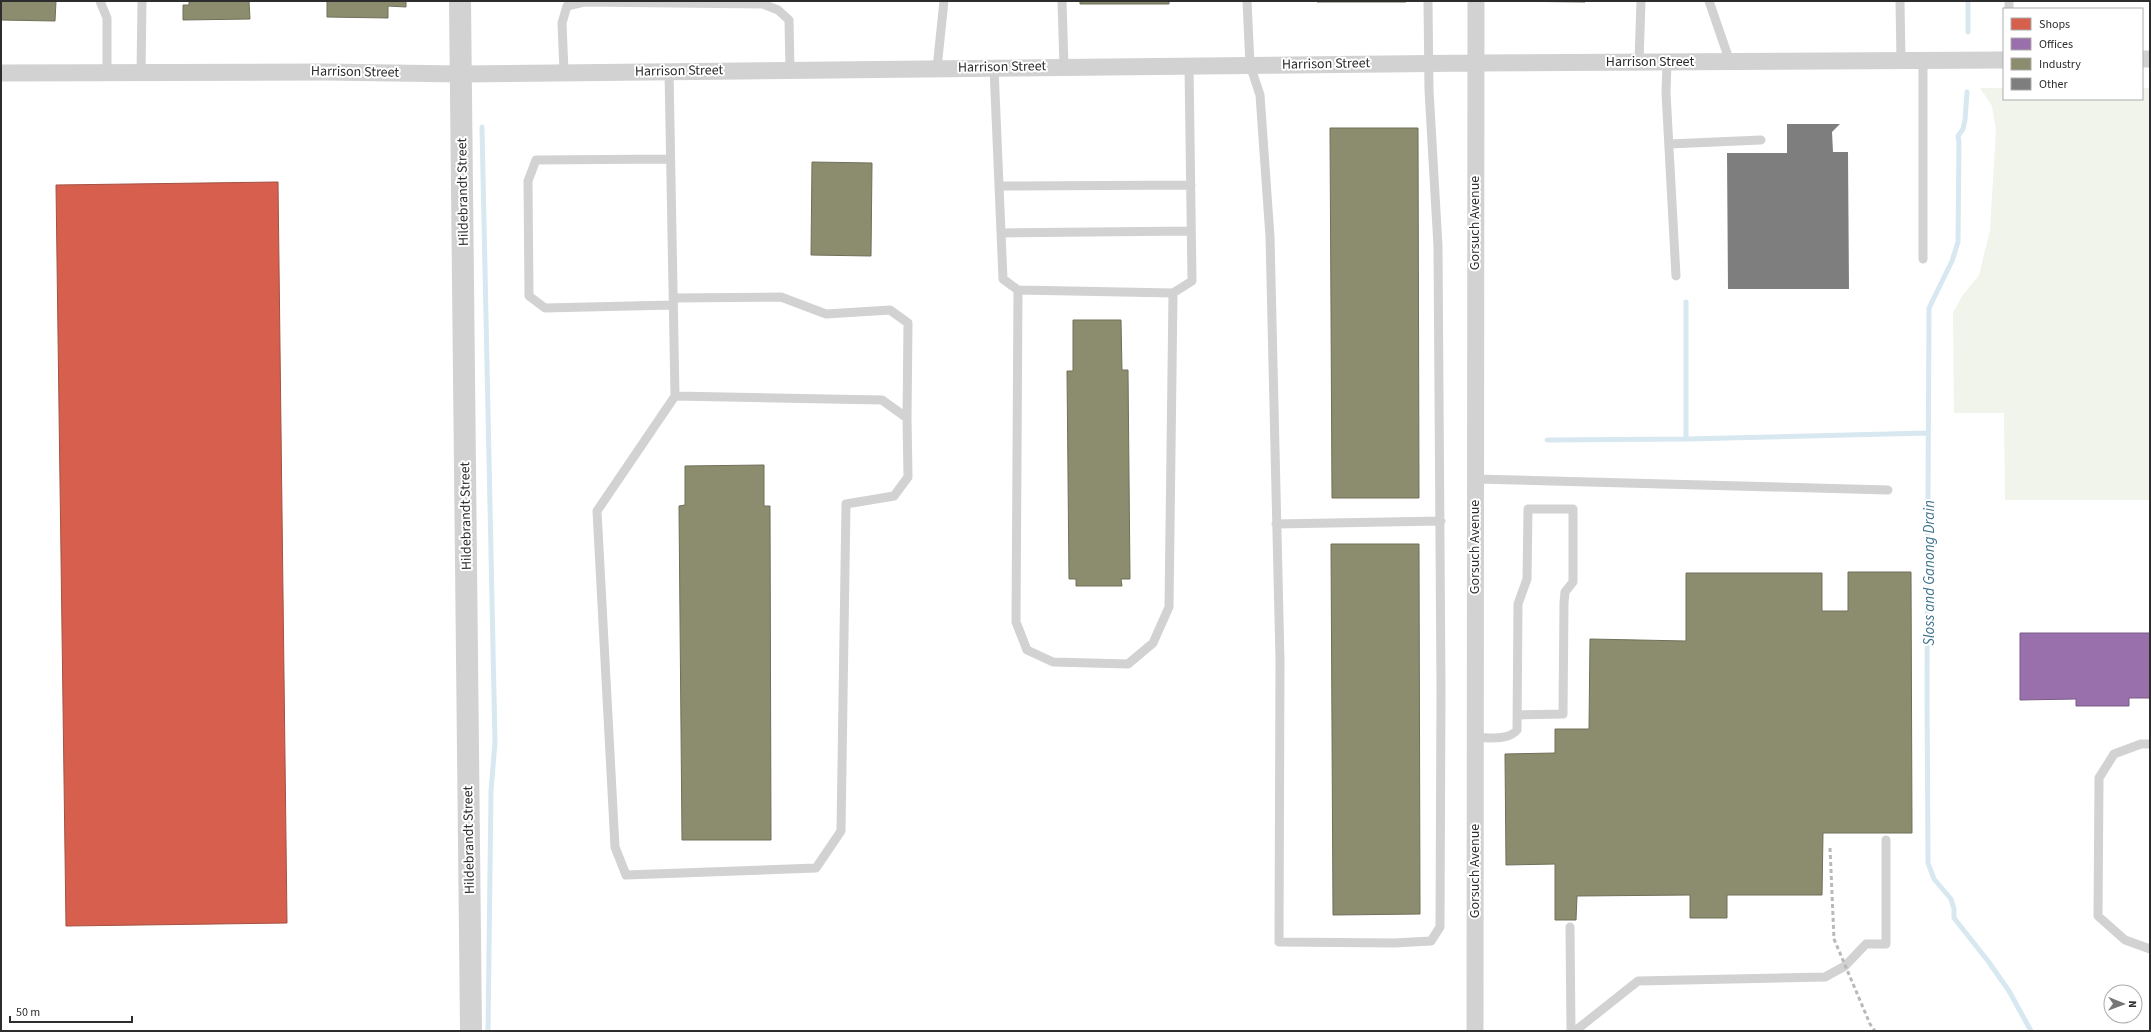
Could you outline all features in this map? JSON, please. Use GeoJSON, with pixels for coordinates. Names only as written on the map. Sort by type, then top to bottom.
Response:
{"type":"FeatureCollection","features":[{"type":"Feature","properties":{"kind":"street","name":"Hildebrandt Street"},"geometry":{"type":"LineString","coordinates":[[460,1],[472,1031]]}},
{"type":"Feature","properties":{"kind":"street","name":"Gorsuch Avenue"},"geometry":{"type":"LineString","coordinates":[[1474,1031],[1476,1]]}},
{"type":"Feature","properties":{"kind":"street","name":"Harrison Street"},"geometry":{"type":"LineString","coordinates":[[1,73],[141,72],[462,74],[1428,63],[2003,60]]}},
{"type":"Feature","properties":{"kind":"lane"},"geometry":{"type":"LineString","coordinates":[[100,1],[107,18],[107,72]]}},
{"type":"Feature","properties":{"kind":"lane"},"geometry":{"type":"LineString","coordinates":[[141,72],[142,1]]}},
{"type":"Feature","properties":{"kind":"lane"},"geometry":{"type":"LineString","coordinates":[[778,10],[783,1]]}},
{"type":"Feature","properties":{"kind":"lane"},"geometry":{"type":"LineString","coordinates":[[934,1],[942,11]]}},
{"type":"Feature","properties":{"kind":"lane"},"geometry":{"type":"LineString","coordinates":[[937,68],[944,1]]}},
{"type":"Feature","properties":{"kind":"lane"},"geometry":{"type":"LineString","coordinates":[[1062,1],[1064,67]]}},
{"type":"Feature","properties":{"kind":"lane"},"geometry":{"type":"LineString","coordinates":[[1247,1],[1250,65],[1260,95],[1270,237],[1280,660],[1279,942],[1394,943],[1431,941],[1440,927],[1441,521],[1438,246],[1428,63],[1428,1]]}},
{"type":"Feature","properties":{"kind":"lane"},"geometry":{"type":"LineString","coordinates":[[1639,62],[1640,1]]}},
{"type":"Feature","properties":{"kind":"lane"},"geometry":{"type":"LineString","coordinates":[[1709,1],[1730,62]]}},
{"type":"Feature","properties":{"kind":"lane"},"geometry":{"type":"LineString","coordinates":[[1900,1],[1900,61]]}},
{"type":"Feature","properties":{"kind":"lane"},"geometry":{"type":"LineString","coordinates":[[564,72],[562,23],[568,4],[584,2],[763,4],[778,10],[789,20],[790,70]]}},
{"type":"Feature","properties":{"kind":"lane"},"geometry":{"type":"LineString","coordinates":[[1923,61],[1923,259]]}},
{"type":"Feature","properties":{"kind":"lane"},"geometry":{"type":"LineString","coordinates":[[1667,62],[1669,144],[1676,276]]}},
{"type":"Feature","properties":{"kind":"lane"},"geometry":{"type":"LineString","coordinates":[[994,68],[1003,279],[1018,290],[1173,293],[1192,281],[1189,66]]}},
{"type":"Feature","properties":{"kind":"lane"},"geometry":{"type":"LineString","coordinates":[[669,71],[670,159],[673,301],[675,396],[597,511],[615,847],[626,875],[816,868],[841,831],[846,504],[894,496],[908,477],[908,323],[890,310],[826,314],[780,296],[673,301],[545,308],[529,296],[528,181],[536,160],[670,159]]}},
{"type":"Feature","properties":{"kind":"lane"},"geometry":{"type":"LineString","coordinates":[[1669,144],[1762,140]]}},
{"type":"Feature","properties":{"kind":"lane"},"geometry":{"type":"LineString","coordinates":[[999,186],[1191,185]]}},
{"type":"Feature","properties":{"kind":"lane"},"geometry":{"type":"LineString","coordinates":[[1001,233],[1191,231]]}},
{"type":"Feature","properties":{"kind":"lane"},"geometry":{"type":"LineString","coordinates":[[1018,290],[1016,622],[1027,650],[1053,662],[1120,664],[1128,664],[1153,643],[1169,607],[1173,293]]}},
{"type":"Feature","properties":{"kind":"lane"},"geometry":{"type":"LineString","coordinates":[[675,396],[882,400],[907,418]]}},
{"type":"Feature","properties":{"kind":"lane"},"geometry":{"type":"LineString","coordinates":[[1475,479],[1888,490]]}},
{"type":"Feature","properties":{"kind":"lane"},"geometry":{"type":"LineString","coordinates":[[1475,738],[1507,737],[1513,735],[1517,730],[1518,604],[1527,579],[1528,508],[1573,509],[1573,582],[1565,592],[1564,603],[1563,714],[1518,715]]}},
{"type":"Feature","properties":{"kind":"lane"},"geometry":{"type":"LineString","coordinates":[[1276,524],[1441,521]]}},
{"type":"Feature","properties":{"kind":"lane"},"geometry":{"type":"LineString","coordinates":[[2150,744],[2141,744],[2114,754],[2099,778],[2098,909],[2098,916],[2125,940],[2150,949]]}},
{"type":"Feature","properties":{"kind":"lane"},"geometry":{"type":"LineString","coordinates":[[1576,1031],[1638,981],[1825,977],[1845,966],[1866,944],[1886,944],[1886,840]]}},
{"type":"Feature","properties":{"kind":"lane"},"geometry":{"type":"LineString","coordinates":[[1570,927],[1571,1031]]}},
{"type":"Feature","properties":{"kind":"shaded area"},"geometry":{"type":"Polygon","coordinates":[[[1980,88],[2003,88],[2003,100],[2143,100],[2143,88],[2150,88],[2150,500],[2005,500],[2004,413],[1954,413],[1953,313],[1962,296],[1979,275],[1990,230],[1996,130],[1992,106],[1980,88]]]}},
{"type":"Feature","properties":{"kind":"building: Shops"},"geometry":{"type":"Polygon","coordinates":[[[278,182],[287,923],[66,926],[56,185],[278,182]]]}},
{"type":"Feature","properties":{"kind":"building: Offices"},"geometry":{"type":"Polygon","coordinates":[[[2020,633],[2150,633],[2150,698],[2129,698],[2129,706],[2076,706],[2076,699],[2020,700],[2020,633]]]}},
{"type":"Feature","properties":{"kind":"building: Industry"},"geometry":{"type":"Polygon","coordinates":[[[1,1],[56,1],[55,21],[1,20],[1,1]]]}},
{"type":"Feature","properties":{"kind":"building: Industry"},"geometry":{"type":"Polygon","coordinates":[[[189,1],[249,1],[250,19],[183,20],[183,5],[189,5],[189,1]]]}},
{"type":"Feature","properties":{"kind":"building: Industry"},"geometry":{"type":"Polygon","coordinates":[[[327,1],[406,1],[406,7],[388,6],[388,18],[327,17],[327,1]]]}},
{"type":"Feature","properties":{"kind":"building: Industry"},"geometry":{"type":"Polygon","coordinates":[[[1080,1],[1169,1],[1169,4],[1080,4],[1080,1]]]}},
{"type":"Feature","properties":{"kind":"building: Industry"},"geometry":{"type":"Polygon","coordinates":[[[1406,1],[1406,2],[1317,2],[1406,1]]]}},
{"type":"Feature","properties":{"kind":"building: Industry"},"geometry":{"type":"Polygon","coordinates":[[[1496,1],[1585,1],[1585,2],[1496,1]]]}},
{"type":"Feature","properties":{"kind":"building: Industry"},"geometry":{"type":"Polygon","coordinates":[[[1330,128],[1418,128],[1419,498],[1332,498],[1330,128]]]}},
{"type":"Feature","properties":{"kind":"building: Industry"},"geometry":{"type":"Polygon","coordinates":[[[812,162],[872,163],[871,256],[811,255],[812,162]]]}},
{"type":"Feature","properties":{"kind":"building: Industry"},"geometry":{"type":"Polygon","coordinates":[[[1073,320],[1121,320],[1122,370],[1128,370],[1130,579],[1121,579],[1122,586],[1076,586],[1076,579],[1069,579],[1067,371],[1073,371],[1073,320]]]}},
{"type":"Feature","properties":{"kind":"building: Industry"},"geometry":{"type":"Polygon","coordinates":[[[764,465],[764,506],[770,506],[771,840],[682,840],[679,506],[685,505],[685,466],[764,465]]]}},
{"type":"Feature","properties":{"kind":"building: Industry"},"geometry":{"type":"Polygon","coordinates":[[[1331,544],[1419,544],[1420,914],[1333,915],[1331,544]]]}},
{"type":"Feature","properties":{"kind":"building: Industry"},"geometry":{"type":"Polygon","coordinates":[[[1848,572],[1911,572],[1912,833],[1823,833],[1822,895],[1727,895],[1727,918],[1690,918],[1690,895],[1577,896],[1576,920],[1555,920],[1555,864],[1506,865],[1505,754],[1555,753],[1555,729],[1589,729],[1590,639],[1686,641],[1686,573],[1822,573],[1822,611],[1848,611],[1848,572]]]}},
{"type":"Feature","properties":{"kind":"building: Other"},"geometry":{"type":"Polygon","coordinates":[[[1787,124],[1840,124],[1832,132],[1833,152],[1848,152],[1849,289],[1728,289],[1727,153],[1787,153],[1787,124]]]}},
{"type":"Feature","properties":{"kind":"waterway","name":"Sloss and Ganong Drain"},"geometry":{"type":"LineString","coordinates":[[1968,1],[1968,32]]}},
{"type":"Feature","properties":{"kind":"waterway","name":"Sloss and Ganong Drain"},"geometry":{"type":"LineString","coordinates":[[1967,92],[1965,120],[1963,129],[1958,136],[1958,242],[1952,261],[1929,308],[1927,689],[1928,863],[1934,879],[1951,899],[1954,909],[1954,918],[1988,961],[2009,991],[2031,1031]]}},
{"type":"Feature","properties":{"kind":"waterway"},"geometry":{"type":"LineString","coordinates":[[482,127],[495,742],[491,791],[488,1031]]}},
{"type":"Feature","properties":{"kind":"waterway"},"geometry":{"type":"LineString","coordinates":[[1686,302],[1686,439]]}},
{"type":"Feature","properties":{"kind":"waterway"},"geometry":{"type":"LineString","coordinates":[[1547,440],[1686,439],[1927,433]]}},
{"type":"Feature","properties":{"kind":"railway"},"geometry":{"type":"LineString","coordinates":[[1830,848],[1834,939],[1870,1024],[1875,1031]]}}]}
